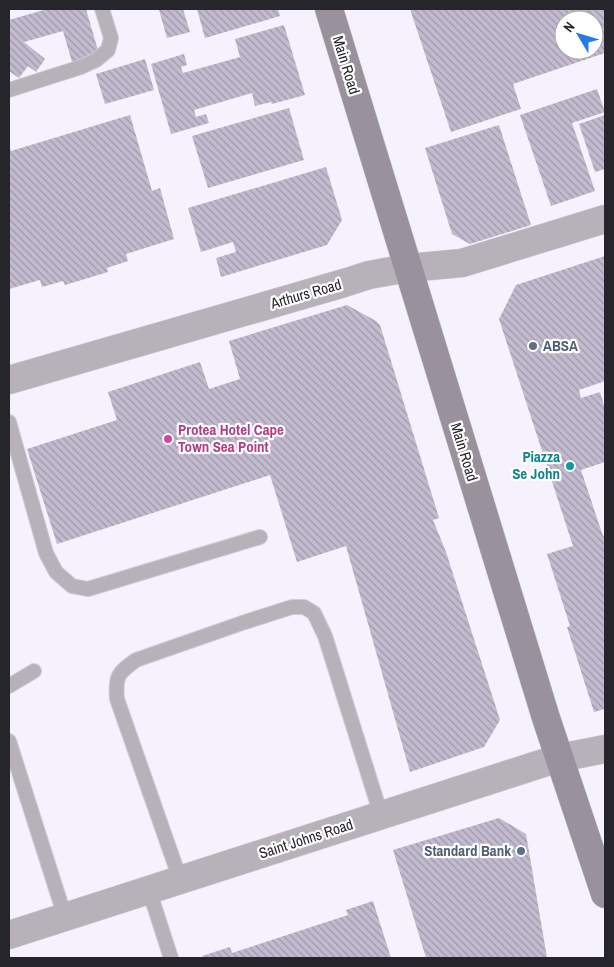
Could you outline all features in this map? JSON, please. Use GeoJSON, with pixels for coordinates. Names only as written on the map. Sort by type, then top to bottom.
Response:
{"type":"FeatureCollection","features":[{"type":"Feature","properties":{"kind":"main road","name":"Main Road"},"geometry":{"type":"LineString","coordinates":[[329,9],[559,758],[605,894]]}},
{"type":"Feature","properties":{"kind":"street","name":"Arthurs Road"},"geometry":{"type":"LineString","coordinates":[[9,380],[344,284],[369,275],[408,268],[462,263],[605,219]]}},
{"type":"Feature","properties":{"kind":"street","name":"Saint Johns Road"},"geometry":{"type":"LineString","coordinates":[[9,935],[559,758],[605,749]]}},
{"type":"Feature","properties":{"kind":"lane"},"geometry":{"type":"LineString","coordinates":[[9,90],[80,67],[96,60],[108,50],[111,38],[102,9]]}},
{"type":"Feature","properties":{"kind":"lane"},"geometry":{"type":"LineString","coordinates":[[9,422],[46,553],[56,572],[72,586],[88,589],[260,537]]}},
{"type":"Feature","properties":{"kind":"lane"},"geometry":{"type":"LineString","coordinates":[[180,879],[117,699],[116,684],[122,670],[136,660],[292,607],[304,607],[314,613],[325,636],[381,815]]}},
{"type":"Feature","properties":{"kind":"lane"},"geometry":{"type":"LineString","coordinates":[[9,686],[34,671]]}},
{"type":"Feature","properties":{"kind":"lane"},"geometry":{"type":"LineString","coordinates":[[9,742],[65,917]]}},
{"type":"Feature","properties":{"kind":"lane"},"geometry":{"type":"LineString","coordinates":[[149,890],[171,958]]}},
{"type":"Feature","properties":{"kind":"building"},"geometry":{"type":"Polygon","coordinates":[[[47,9],[86,9],[99,54],[72,62],[63,31],[24,42],[45,59],[36,72],[28,66],[19,78],[9,71],[9,20],[47,9]]]}},
{"type":"Feature","properties":{"kind":"building"},"geometry":{"type":"Polygon","coordinates":[[[183,9],[190,32],[167,38],[159,10],[183,9]]]}},
{"type":"Feature","properties":{"kind":"building"},"geometry":{"type":"Polygon","coordinates":[[[197,9],[278,9],[280,16],[205,38],[197,9]]]}},
{"type":"Feature","properties":{"kind":"building"},"geometry":{"type":"Polygon","coordinates":[[[410,9],[605,9],[604,53],[604,10],[554,10],[554,60],[584,60],[513,84],[521,109],[451,132],[410,9]]]}},
{"type":"Feature","properties":{"kind":"building"},"geometry":{"type":"Polygon","coordinates":[[[284,25],[305,95],[272,104],[271,102],[255,106],[252,93],[194,110],[196,117],[206,114],[209,123],[171,134],[151,64],[184,54],[187,65],[181,67],[183,73],[240,57],[235,39],[284,25]]]}},
{"type":"Feature","properties":{"kind":"building"},"geometry":{"type":"Polygon","coordinates":[[[145,59],[154,90],[105,104],[96,74],[145,59]]]}},
{"type":"Feature","properties":{"kind":"building"},"geometry":{"type":"Polygon","coordinates":[[[597,89],[605,112],[572,123],[595,191],[551,206],[520,115],[597,89]]]}},
{"type":"Feature","properties":{"kind":"building"},"geometry":{"type":"Polygon","coordinates":[[[289,108],[304,160],[208,188],[192,136],[289,108]]]}},
{"type":"Feature","properties":{"kind":"building"},"geometry":{"type":"Polygon","coordinates":[[[130,115],[152,191],[160,188],[174,239],[126,254],[128,261],[107,268],[108,272],[65,285],[63,281],[42,287],[40,280],[9,289],[9,144],[11,151],[130,115]]]}},
{"type":"Feature","properties":{"kind":"building"},"geometry":{"type":"Polygon","coordinates":[[[605,115],[605,169],[595,172],[579,124],[605,115]]]}},
{"type":"Feature","properties":{"kind":"building"},"geometry":{"type":"Polygon","coordinates":[[[499,125],[531,225],[470,244],[452,234],[425,148],[499,125]]]}},
{"type":"Feature","properties":{"kind":"building"},"geometry":{"type":"Polygon","coordinates":[[[326,167],[342,220],[327,245],[221,277],[216,258],[236,252],[233,242],[201,252],[188,208],[326,167]]]}},
{"type":"Feature","properties":{"kind":"building"},"geometry":{"type":"Polygon","coordinates":[[[605,256],[605,381],[579,390],[581,398],[600,392],[605,409],[605,462],[581,470],[603,536],[605,535],[605,709],[594,712],[567,627],[570,626],[547,554],[573,546],[499,319],[516,285],[605,256]]]}},
{"type":"Feature","properties":{"kind":"building"},"geometry":{"type":"Polygon","coordinates":[[[347,305],[380,325],[439,518],[433,520],[446,552],[500,720],[484,747],[410,772],[346,546],[297,562],[270,475],[57,544],[27,449],[117,420],[108,392],[200,362],[209,389],[240,379],[229,341],[347,305]]]}},
{"type":"Feature","properties":{"kind":"building"},"geometry":{"type":"Polygon","coordinates":[[[499,818],[526,834],[547,958],[426,958],[393,850],[499,818]]]}},
{"type":"Feature","properties":{"kind":"building"},"geometry":{"type":"Polygon","coordinates":[[[373,901],[391,958],[203,958],[202,956],[230,947],[232,953],[348,915],[346,910],[373,901]]]}},
{"type":"Feature","properties":{"kind":"place","name":"ABSA"},"geometry":{"type":"Point","coordinates":[533,346]}},
{"type":"Feature","properties":{"kind":"place","name":"Protea Hotel Cape Town Sea Point"},"geometry":{"type":"Point","coordinates":[168,439]}},
{"type":"Feature","properties":{"kind":"place","name":"Piazza Se John"},"geometry":{"type":"Point","coordinates":[570,466]}},
{"type":"Feature","properties":{"kind":"place","name":"Standard Bank"},"geometry":{"type":"Point","coordinates":[521,851]}}]}
